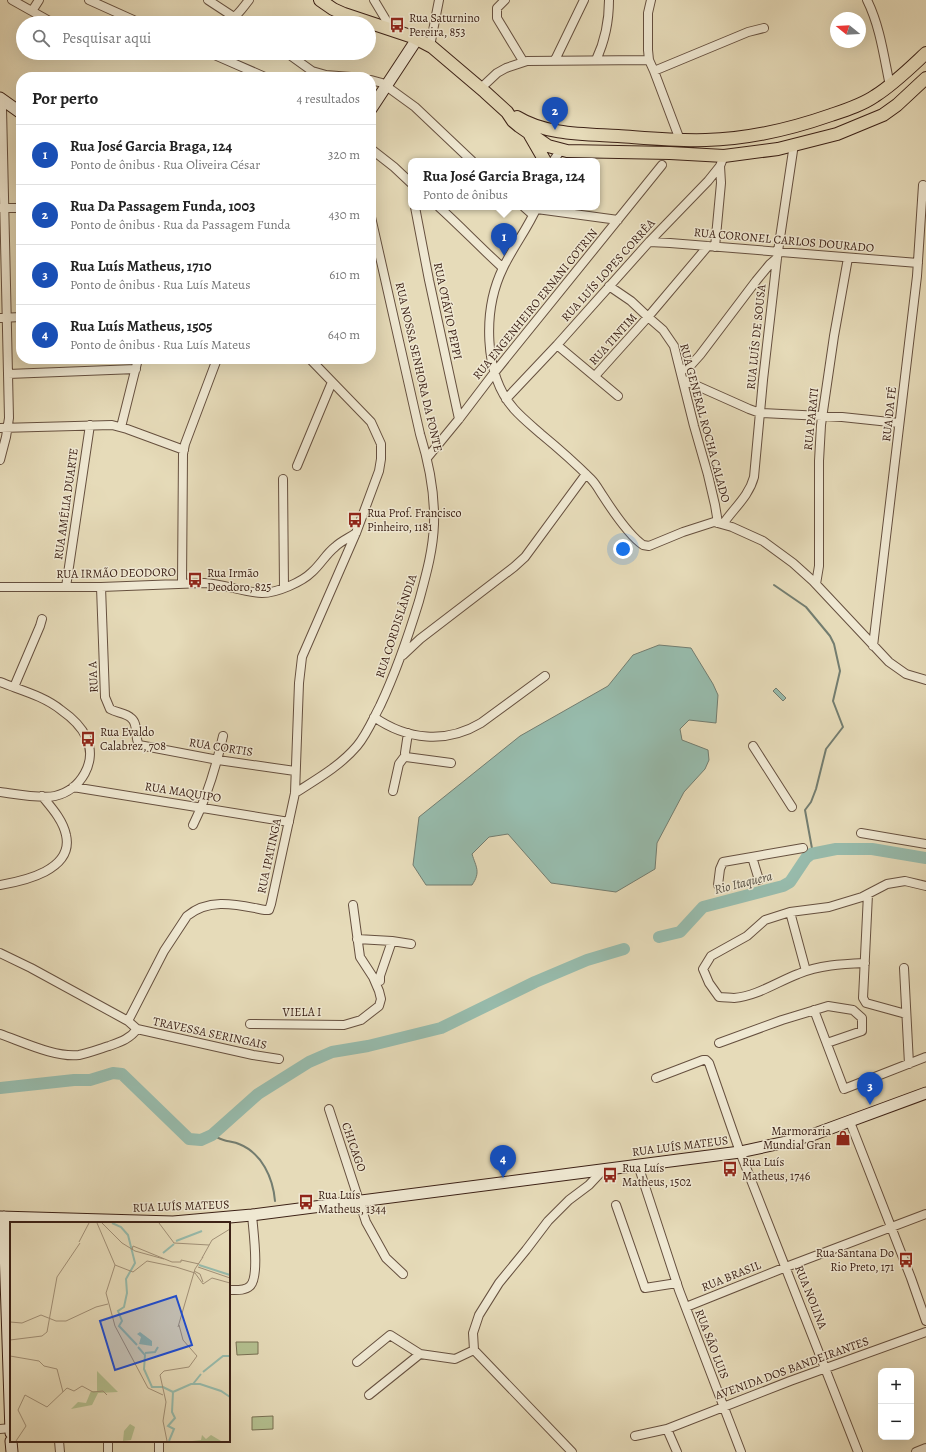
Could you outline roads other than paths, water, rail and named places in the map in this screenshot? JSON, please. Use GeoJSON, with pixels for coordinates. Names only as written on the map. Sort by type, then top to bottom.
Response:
{"type":"FeatureCollection","features":[{"type":"Feature","properties":{"kind":"main road"},"geometry":{"type":"LineString","coordinates":[[320,0],[333,9],[350,16]]}},
{"type":"Feature","properties":{"kind":"main road"},"geometry":{"type":"LineString","coordinates":[[376,25],[417,39],[430,46],[508,112],[535,126],[584,135],[680,140],[713,140],[748,136],[798,125],[851,108],[875,97],[907,72],[926,53]]}},
{"type":"Feature","properties":{"kind":"main road"},"geometry":{"type":"LineString","coordinates":[[376,101],[417,39]]}},
{"type":"Feature","properties":{"kind":"main road"},"geometry":{"type":"LineString","coordinates":[[508,112],[513,120],[530,134],[548,146],[561,150],[670,153],[722,161],[749,153],[778,149],[838,134],[883,115],[897,105],[926,78]]}},
{"type":"Feature","properties":{"kind":"main road"},"geometry":{"type":"LineString","coordinates":[[2,99],[16,109]]}},
{"type":"Feature","properties":{"kind":"main road"},"geometry":{"type":"LineString","coordinates":[[778,149],[776,142],[777,137],[798,125]]}},
{"type":"Feature","properties":{"kind":"main road"},"geometry":{"type":"LineString","coordinates":[[548,146],[556,136],[568,133]]}},
{"type":"Feature","properties":{"kind":"main road"},"geometry":{"type":"LineString","coordinates":[[530,134],[543,158]]}},
{"type":"Feature","properties":{"kind":"main road"},"geometry":{"type":"LineString","coordinates":[[748,136],[754,142],[754,145],[749,153]]}},
{"type":"Feature","properties":{"kind":"main road","name":"RUA LUÍS MATEUS"},"geometry":{"type":"LineString","coordinates":[[2,1217],[174,1222],[252,1215],[740,1152],[812,1135],[926,1093]]}},
{"type":"Feature","properties":{"kind":"main road"},"geometry":{"type":"LineString","coordinates":[[2,1217],[10,1402]]}},
{"type":"Feature","properties":{"kind":"main road"},"geometry":{"type":"LineString","coordinates":[[11,1442],[12,1452]]}},
{"type":"Feature","properties":{"kind":"street"},"geometry":{"type":"LineString","coordinates":[[12,0],[41,16]]}},
{"type":"Feature","properties":{"kind":"street"},"geometry":{"type":"LineString","coordinates":[[32,11],[39,0]]}},
{"type":"Feature","properties":{"kind":"street"},"geometry":{"type":"LineString","coordinates":[[89,0],[124,16]]}},
{"type":"Feature","properties":{"kind":"street"},"geometry":{"type":"LineString","coordinates":[[208,0],[233,16]]}},
{"type":"Feature","properties":{"kind":"street"},"geometry":{"type":"LineString","coordinates":[[236,16],[249,0]]}},
{"type":"Feature","properties":{"kind":"street"},"geometry":{"type":"LineString","coordinates":[[374,0],[392,30]]}},
{"type":"Feature","properties":{"kind":"street"},"geometry":{"type":"LineString","coordinates":[[430,46],[439,0]]}},
{"type":"Feature","properties":{"kind":"street"},"geometry":{"type":"LineString","coordinates":[[505,0],[497,8],[497,18],[523,62]]}},
{"type":"Feature","properties":{"kind":"street"},"geometry":{"type":"LineString","coordinates":[[555,60],[584,0]]}},
{"type":"Feature","properties":{"kind":"street"},"geometry":{"type":"LineString","coordinates":[[596,60],[602,49],[607,30],[609,0]]}},
{"type":"Feature","properties":{"kind":"street"},"geometry":{"type":"LineString","coordinates":[[651,0],[648,24],[649,60],[680,140]]}},
{"type":"Feature","properties":{"kind":"street"},"geometry":{"type":"LineString","coordinates":[[867,0],[881,43],[890,86]]}},
{"type":"Feature","properties":{"kind":"street"},"geometry":{"type":"LineString","coordinates":[[654,71],[742,34],[764,28]]}},
{"type":"Feature","properties":{"kind":"street"},"geometry":{"type":"LineString","coordinates":[[226,60],[254,72]]}},
{"type":"Feature","properties":{"kind":"street"},"geometry":{"type":"LineString","coordinates":[[297,60],[316,72]]}},
{"type":"Feature","properties":{"kind":"street"},"geometry":{"type":"LineString","coordinates":[[481,88],[497,73],[523,62],[555,60],[649,60]]}},
{"type":"Feature","properties":{"kind":"street"},"geometry":{"type":"LineString","coordinates":[[376,81],[382,83],[415,107],[469,158]]}},
{"type":"Feature","properties":{"kind":"street"},"geometry":{"type":"LineString","coordinates":[[0,460],[6,437],[4,428],[8,374],[3,318],[2,99]]}},
{"type":"Feature","properties":{"kind":"street","name":"RUA LUÍS DE SOUSA"},"geometry":{"type":"LineString","coordinates":[[720,523],[747,494],[754,477],[778,255],[794,144]]}},
{"type":"Feature","properties":{"kind":"street"},"geometry":{"type":"LineString","coordinates":[[546,158],[548,146]]}},
{"type":"Feature","properties":{"kind":"street"},"geometry":{"type":"LineString","coordinates":[[555,158],[561,150]]}},
{"type":"Feature","properties":{"kind":"street"},"geometry":{"type":"LineString","coordinates":[[376,153],[394,167],[408,181]]}},
{"type":"Feature","properties":{"kind":"street"},"geometry":{"type":"LineString","coordinates":[[711,246],[721,182],[722,161]]}},
{"type":"Feature","properties":{"kind":"street","name":"RUA LUÍS LOPES CORRÊA"},"geometry":{"type":"LineString","coordinates":[[506,399],[649,242],[695,195],[722,161]]}},
{"type":"Feature","properties":{"kind":"street","name":"RUA ENGENHEIRO ERNANI COTRIN"},"geometry":{"type":"LineString","coordinates":[[428,458],[460,419],[494,373],[662,165]]}},
{"type":"Feature","properties":{"kind":"street","name":"RUA DA FÉ"},"geometry":{"type":"LineString","coordinates":[[873,646],[891,506],[899,423],[918,263],[923,185]]}},
{"type":"Feature","properties":{"kind":"street"},"geometry":{"type":"LineString","coordinates":[[2,208],[16,208]]}},
{"type":"Feature","properties":{"kind":"street","name":"RUA OTÁVIO PEPPI"},"geometry":{"type":"LineString","coordinates":[[416,210],[429,280],[460,419]]}},
{"type":"Feature","properties":{"kind":"street"},"geometry":{"type":"LineString","coordinates":[[442,210],[503,268]]}},
{"type":"Feature","properties":{"kind":"street"},"geometry":{"type":"LineString","coordinates":[[618,220],[536,210],[503,268],[497,282],[494,296],[490,346],[494,373],[506,399],[522,418],[594,482],[619,519],[643,546],[647,546],[714,522],[720,523],[763,541],[793,563],[816,584],[873,646],[897,668],[906,674],[926,680]]}},
{"type":"Feature","properties":{"kind":"street","name":"RUA NOSSA SENHORA DA FONTE"},"geometry":{"type":"LineString","coordinates":[[376,238],[420,434],[428,458],[433,497],[434,524]]}},
{"type":"Feature","properties":{"kind":"street","name":"RUA CORONEL CARLOS DOURADO"},"geometry":{"type":"LineString","coordinates":[[649,242],[711,246],[778,255],[918,263]]}},
{"type":"Feature","properties":{"kind":"street","name":"RUA TINTIM"},"geometry":{"type":"LineString","coordinates":[[595,376],[711,246]]}},
{"type":"Feature","properties":{"kind":"street"},"geometry":{"type":"LineString","coordinates":[[681,371],[691,365],[778,255]]}},
{"type":"Feature","properties":{"kind":"street","name":"RUA PARATI"},"geometry":{"type":"LineString","coordinates":[[816,584],[818,566],[819,462],[822,415],[848,258]]}},
{"type":"Feature","properties":{"kind":"street","name":"RUA GENERAL ROCHA CALADO"},"geometry":{"type":"LineString","coordinates":[[609,286],[630,301],[663,330],[674,346],[720,523]]}},
{"type":"Feature","properties":{"kind":"street"},"geometry":{"type":"LineString","coordinates":[[3,318],[16,317]]}},
{"type":"Feature","properties":{"kind":"street"},"geometry":{"type":"LineString","coordinates":[[556,345],[618,396]]}},
{"type":"Feature","properties":{"kind":"street"},"geometry":{"type":"LineString","coordinates":[[122,427],[137,364]]}},
{"type":"Feature","properties":{"kind":"street"},"geometry":{"type":"LineString","coordinates":[[182,584],[184,450],[215,364]]}},
{"type":"Feature","properties":{"kind":"street","name":"RUA IPATINGA"},"geometry":{"type":"LineString","coordinates":[[128,1021],[164,951],[187,916],[207,905],[214,904],[265,910],[270,908],[294,793],[299,683],[302,657],[356,534],[379,471],[382,451],[378,436],[371,422],[315,364]]}},
{"type":"Feature","properties":{"kind":"street"},"geometry":{"type":"LineString","coordinates":[[8,374],[136,369]]}},
{"type":"Feature","properties":{"kind":"street"},"geometry":{"type":"LineString","coordinates":[[684,380],[760,413],[822,415],[899,423]]}},
{"type":"Feature","properties":{"kind":"street"},"geometry":{"type":"LineString","coordinates":[[297,466],[332,382]]}},
{"type":"Feature","properties":{"kind":"street"},"geometry":{"type":"LineString","coordinates":[[4,428],[105,424],[122,427],[184,450]]}},
{"type":"Feature","properties":{"kind":"street","name":"RUA AMÉLIA DUARTE"},"geometry":{"type":"LineString","coordinates":[[66,587],[90,425]]}},
{"type":"Feature","properties":{"kind":"street"},"geometry":{"type":"LineString","coordinates":[[402,656],[420,639],[525,557],[586,474]]}},
{"type":"Feature","properties":{"kind":"street"},"geometry":{"type":"LineString","coordinates":[[283,479],[284,588]]}},
{"type":"Feature","properties":{"kind":"street","name":"RUA CORDISLÂNDIA"},"geometry":{"type":"LineString","coordinates":[[294,793],[329,771],[351,753],[362,739],[374,717],[402,656],[430,562],[434,524]]}},
{"type":"Feature","properties":{"kind":"street","name":"RUA IRMÃO DEODORO"},"geometry":{"type":"LineString","coordinates":[[0,587],[66,587],[214,583],[251,592],[264,593],[284,588],[304,579],[314,571],[335,546],[356,534]]}},
{"type":"Feature","properties":{"kind":"street","name":"RUA A"},"geometry":{"type":"LineString","coordinates":[[101,586],[104,691],[110,709],[133,719],[135,723],[137,741],[139,745],[143,746]]}},
{"type":"Feature","properties":{"kind":"street"},"geometry":{"type":"LineString","coordinates":[[14,687],[42,619]]}},
{"type":"Feature","properties":{"kind":"street"},"geometry":{"type":"LineString","coordinates":[[374,717],[388,726],[408,733],[438,737],[463,732],[470,730],[507,705],[545,676]]}},
{"type":"Feature","properties":{"kind":"street"},"geometry":{"type":"LineString","coordinates":[[0,682],[36,696],[60,709],[81,728],[90,749],[88,768],[79,782],[63,794],[42,796],[0,792]]}},
{"type":"Feature","properties":{"kind":"street"},"geometry":{"type":"LineString","coordinates":[[392,791],[400,764],[405,756],[408,733]]}},
{"type":"Feature","properties":{"kind":"street"},"geometry":{"type":"LineString","coordinates":[[193,825],[201,808],[218,760],[223,736]]}},
{"type":"Feature","properties":{"kind":"street","name":"RUA CORTIS"},"geometry":{"type":"LineString","coordinates":[[143,746],[218,760],[295,771]]}},
{"type":"Feature","properties":{"kind":"street"},"geometry":{"type":"LineString","coordinates":[[753,746],[792,807]]}},
{"type":"Feature","properties":{"kind":"street"},"geometry":{"type":"LineString","coordinates":[[405,756],[451,763]]}},
{"type":"Feature","properties":{"kind":"street","name":"RUA MAQUIPO"},"geometry":{"type":"LineString","coordinates":[[73,787],[289,822]]}},
{"type":"Feature","properties":{"kind":"street"},"geometry":{"type":"LineString","coordinates":[[0,885],[21,881],[46,872],[56,864],[65,851],[67,843],[64,829],[42,796]]}},
{"type":"Feature","properties":{"kind":"street"},"geometry":{"type":"LineString","coordinates":[[861,833],[926,844]]}},
{"type":"Feature","properties":{"kind":"street"},"geometry":{"type":"LineString","coordinates":[[718,885],[720,869],[723,862],[803,848]]}},
{"type":"Feature","properties":{"kind":"street"},"geometry":{"type":"LineString","coordinates":[[752,857],[759,880]]}},
{"type":"Feature","properties":{"kind":"street"},"geometry":{"type":"LineString","coordinates":[[865,964],[834,964],[806,971],[763,990],[734,998],[719,996],[708,982],[703,969],[711,956],[748,936],[765,920],[790,912],[829,906],[862,897],[887,884],[905,881],[926,886]]}},
{"type":"Feature","properties":{"kind":"street"},"geometry":{"type":"LineString","coordinates":[[868,894],[863,998],[866,1003],[906,1014]]}},
{"type":"Feature","properties":{"kind":"street"},"geometry":{"type":"LineString","coordinates":[[353,905],[357,939],[392,941],[411,944]]}},
{"type":"Feature","properties":{"kind":"street"},"geometry":{"type":"LineString","coordinates":[[790,912],[806,971]]}},
{"type":"Feature","properties":{"kind":"street","name":"VIELA I"},"geometry":{"type":"LineString","coordinates":[[250,1024],[344,1025],[361,1020],[377,1008],[381,999],[379,991],[373,977],[360,957],[357,939]]}},
{"type":"Feature","properties":{"kind":"street"},"geometry":{"type":"LineString","coordinates":[[380,981],[380,976],[392,941]]}},
{"type":"Feature","properties":{"kind":"street"},"geometry":{"type":"LineString","coordinates":[[0,953],[31,968],[128,1021],[137,1029],[131,1036],[118,1043],[81,1055],[55,1053],[0,1034]]}},
{"type":"Feature","properties":{"kind":"street"},"geometry":{"type":"LineString","coordinates":[[904,968],[909,1064]]}},
{"type":"Feature","properties":{"kind":"street"},"geometry":{"type":"LineString","coordinates":[[719,1043],[782,1020],[828,1006],[853,1010],[862,1018],[862,1031],[827,1043]]}},
{"type":"Feature","properties":{"kind":"street"},"geometry":{"type":"LineString","coordinates":[[814,1010],[844,1089],[926,1057]]}},
{"type":"Feature","properties":{"kind":"street","name":"TRAVESSA SERINGAIS"},"geometry":{"type":"LineString","coordinates":[[137,1029],[253,1055],[279,1059]]}},
{"type":"Feature","properties":{"kind":"street","name":"RUA NOLINA"},"geometry":{"type":"LineString","coordinates":[[656,1078],[703,1060],[706,1060],[709,1063],[740,1152],[858,1452]]}},
{"type":"Feature","properties":{"kind":"street","name":"CHICAGO"},"geometry":{"type":"LineString","coordinates":[[329,1109],[366,1222],[381,1251],[386,1258],[403,1274]]}},
{"type":"Feature","properties":{"kind":"street"},"geometry":{"type":"LineString","coordinates":[[850,1122],[890,1228],[911,1278],[926,1321]]}},
{"type":"Feature","properties":{"kind":"street","name":"RUA SÃO LUIS"},"geometry":{"type":"LineString","coordinates":[[638,1164],[678,1286],[741,1452]]}},
{"type":"Feature","properties":{"kind":"street"},"geometry":{"type":"LineString","coordinates":[[572,1452],[474,1350],[473,1333],[479,1315],[499,1283],[548,1221],[569,1200],[589,1185],[604,1169]]}},
{"type":"Feature","properties":{"kind":"street"},"geometry":{"type":"LineString","coordinates":[[616,1205],[645,1288],[678,1286]]}},
{"type":"Feature","properties":{"kind":"street","name":"RUA BRASIL"},"geometry":{"type":"LineString","coordinates":[[686,1307],[926,1214]]}},
{"type":"Feature","properties":{"kind":"street"},"geometry":{"type":"LineString","coordinates":[[230,1290],[240,1290],[246,1288],[251,1285],[254,1278],[255,1260],[252,1215]]}},
{"type":"Feature","properties":{"kind":"street","name":"AVENIDA DOS BANDEIRANTES"},"geometry":{"type":"LineString","coordinates":[[635,1436],[667,1429],[723,1406],[926,1332]]}},
{"type":"Feature","properties":{"kind":"street"},"geometry":{"type":"LineString","coordinates":[[357,1362],[390,1335],[420,1354],[455,1359],[474,1350]]}},
{"type":"Feature","properties":{"kind":"street"},"geometry":{"type":"LineString","coordinates":[[369,1395],[420,1354]]}},
{"type":"Feature","properties":{"kind":"street"},"geometry":{"type":"LineString","coordinates":[[0,1429],[10,1428]]}},
{"type":"Feature","properties":{"kind":"street"},"geometry":{"type":"LineString","coordinates":[[667,1429],[676,1452]]}},
{"type":"Feature","properties":{"kind":"street"},"geometry":{"type":"LineString","coordinates":[[59,1442],[60,1452]]}},
{"type":"Feature","properties":{"kind":"street"},"geometry":{"type":"LineString","coordinates":[[159,1442],[160,1452]]}},
{"type":"Feature","properties":{"kind":"street"},"geometry":{"type":"LineString","coordinates":[[916,1452],[926,1448]]}},
{"type":"Feature","properties":{"kind":"waterway"},"geometry":{"type":"LineString","coordinates":[[774,585],[806,607],[830,636],[834,644],[840,671],[833,701],[843,727],[826,749],[816,789],[811,802],[805,810],[813,854]]}},
{"type":"Feature","properties":{"kind":"waterway","name":"Rio Itaquera"},"geometry":{"type":"LineString","coordinates":[[659,937],[680,932],[703,907],[783,886],[790,882],[806,858],[811,854],[836,849],[872,849],[926,858]]}},
{"type":"Feature","properties":{"kind":"waterway"},"geometry":{"type":"LineString","coordinates":[[0,1088],[74,1080],[90,1080],[113,1073],[122,1074],[189,1139],[201,1140],[212,1135],[258,1094],[309,1062],[332,1052],[368,1046],[441,1028],[535,982],[587,960],[624,949]]}},
{"type":"Feature","properties":{"kind":"waterway"},"geometry":{"type":"LineString","coordinates":[[212,1135],[225,1141],[238,1143],[254,1153],[265,1167],[269,1175],[275,1201]]}},
{"type":"Feature","properties":{"kind":"place","name":"Rua Saturnino Pereira, 853"},"geometry":{"type":"Point","coordinates":[397,25]}},
{"type":"Feature","properties":{"kind":"place","name":"Rua Da Passagem Funda, 1003"},"geometry":{"type":"Point","coordinates":[555,130]}},
{"type":"Feature","properties":{"kind":"place","name":"Rua José Garcia Braga, 124"},"geometry":{"type":"Point","coordinates":[504,256]}},
{"type":"Feature","properties":{"kind":"place","name":"Rua Prof. Francisco Pinheiro, 1181"},"geometry":{"type":"Point","coordinates":[355,520]}},
{"type":"Feature","properties":{"kind":"place","name":"Rua Irmão Deodoro, 825"},"geometry":{"type":"Point","coordinates":[195,580]}},
{"type":"Feature","properties":{"kind":"place","name":"Rua Evaldo Calabrez, 708"},"geometry":{"type":"Point","coordinates":[88,739]}},
{"type":"Feature","properties":{"kind":"place","name":"Rua Luís Matheus, 1710"},"geometry":{"type":"Point","coordinates":[870,1105]}},
{"type":"Feature","properties":{"kind":"place","name":"Marmoraria Mundial Gran"},"geometry":{"type":"Point","coordinates":[843,1138]}},
{"type":"Feature","properties":{"kind":"place","name":"Rua Luís Matheus, 1746"},"geometry":{"type":"Point","coordinates":[730,1169]}},
{"type":"Feature","properties":{"kind":"place","name":"Rua Luís Matheus, 1502"},"geometry":{"type":"Point","coordinates":[610,1175]}},
{"type":"Feature","properties":{"kind":"place","name":"Rua Luís Matheus, 1505"},"geometry":{"type":"Point","coordinates":[503,1178]}},
{"type":"Feature","properties":{"kind":"place","name":"Rua Luís Matheus, 1344"},"geometry":{"type":"Point","coordinates":[306,1202]}},
{"type":"Feature","properties":{"kind":"place","name":"Rua Santana Do Rio Preto, 171"},"geometry":{"type":"Point","coordinates":[906,1260]}}]}
